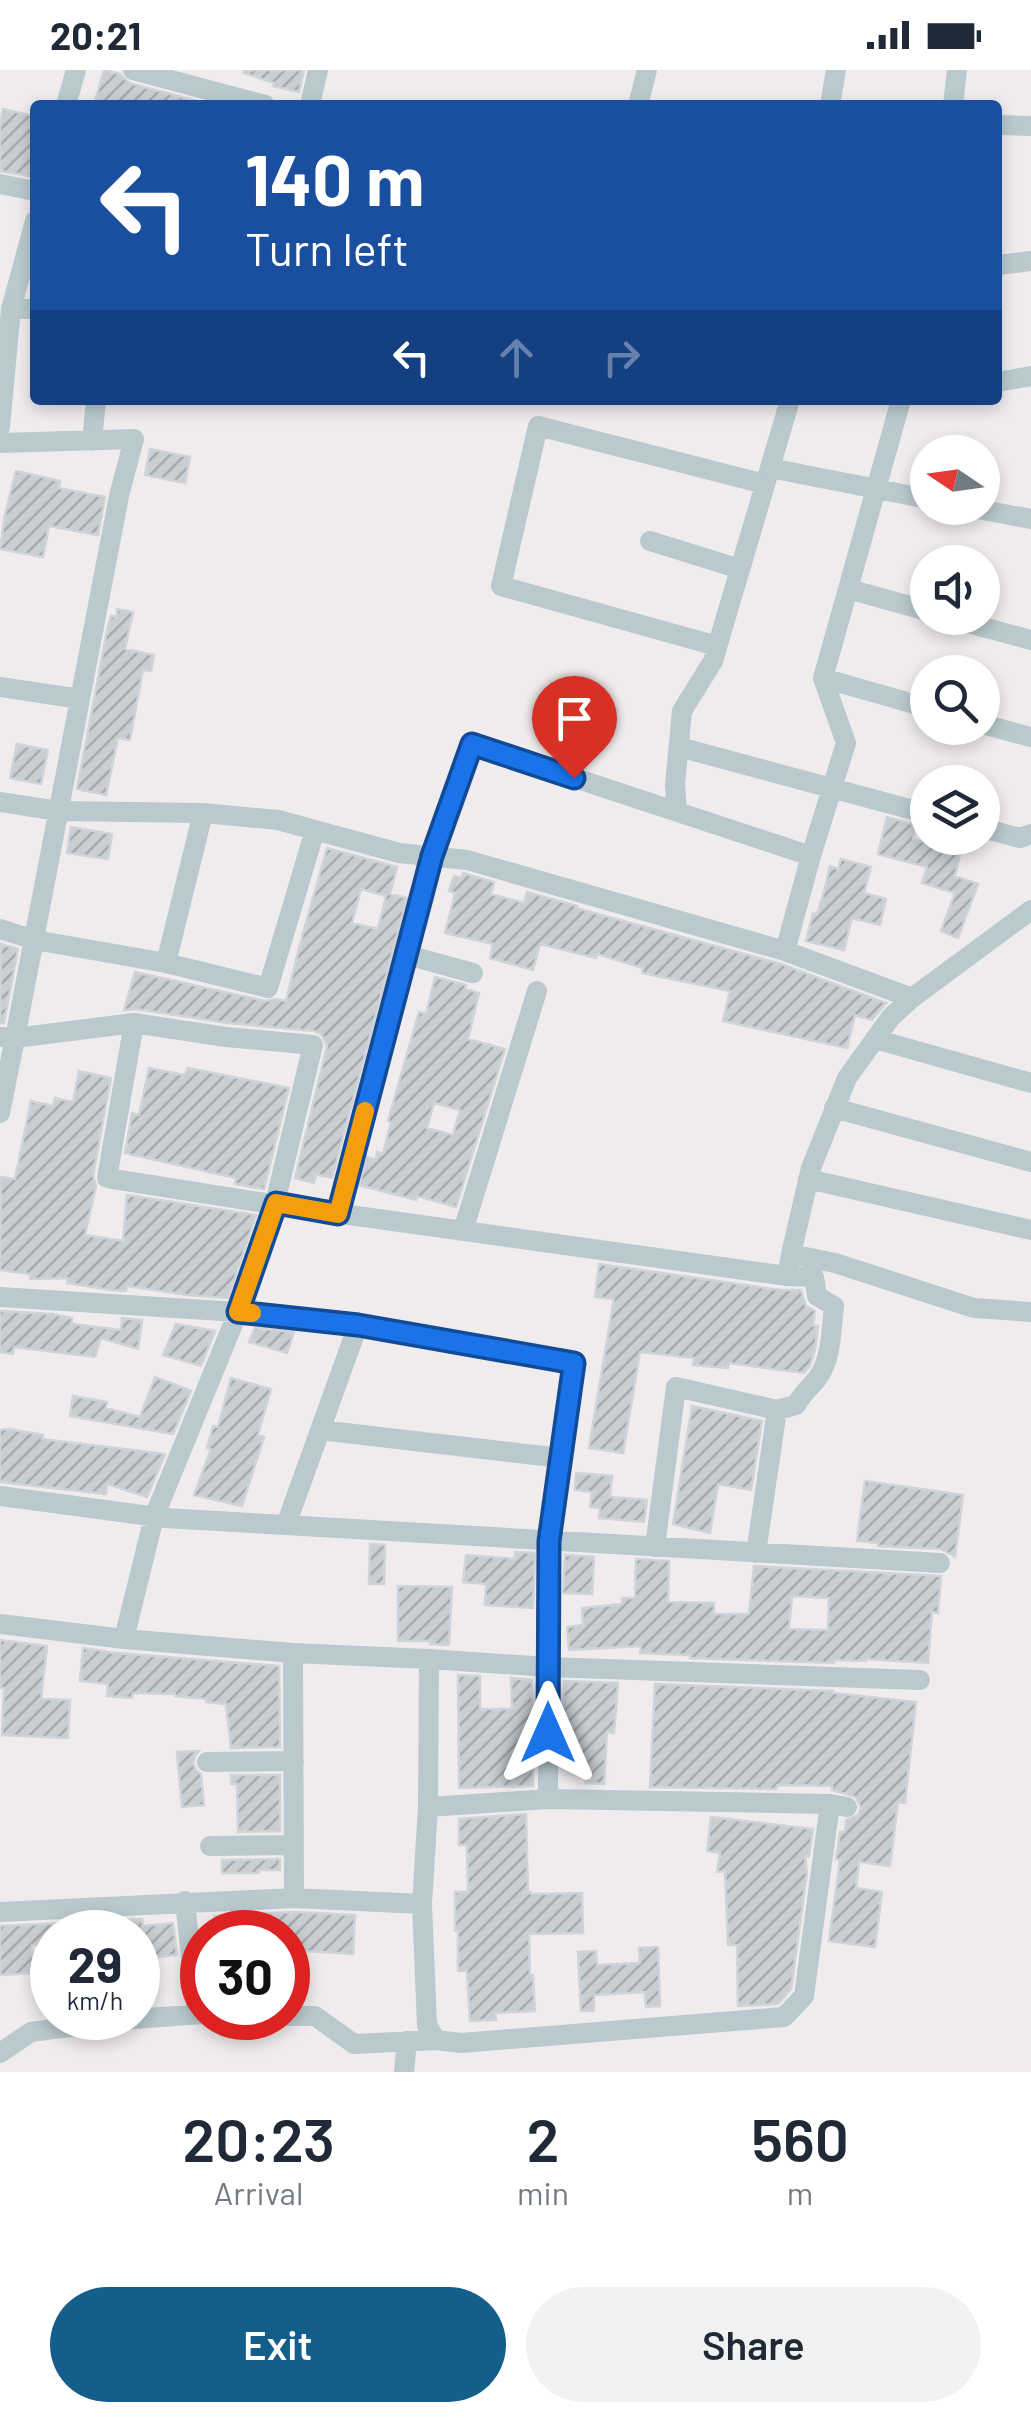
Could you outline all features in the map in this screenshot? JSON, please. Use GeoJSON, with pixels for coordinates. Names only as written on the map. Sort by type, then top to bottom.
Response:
{"type":"FeatureCollection","features":[{"type":"Feature","properties":{"kind":"street"},"geometry":{"type":"LineString","coordinates":[[67,100],[76,70]]}},
{"type":"Feature","properties":{"kind":"street"},"geometry":{"type":"LineString","coordinates":[[133,70],[246,100]]}},
{"type":"Feature","properties":{"kind":"street"},"geometry":{"type":"LineString","coordinates":[[311,100],[318,70]]}},
{"type":"Feature","properties":{"kind":"street"},"geometry":{"type":"LineString","coordinates":[[639,100],[647,70]]}},
{"type":"Feature","properties":{"kind":"street"},"geometry":{"type":"LineString","coordinates":[[831,100],[836,70]]}},
{"type":"Feature","properties":{"kind":"street"},"geometry":{"type":"LineString","coordinates":[[954,100],[957,70]]}},
{"type":"Feature","properties":{"kind":"street"},"geometry":{"type":"LineString","coordinates":[[1002,125],[1031,126]]}},
{"type":"Feature","properties":{"kind":"street"},"geometry":{"type":"LineString","coordinates":[[0,184],[30,191]]}},
{"type":"Feature","properties":{"kind":"street"},"geometry":{"type":"LineString","coordinates":[[0,427],[11,309],[30,239]]}},
{"type":"Feature","properties":{"kind":"street"},"geometry":{"type":"LineString","coordinates":[[1002,265],[1031,261]]}},
{"type":"Feature","properties":{"kind":"street"},"geometry":{"type":"LineString","coordinates":[[11,309],[30,309]]}},
{"type":"Feature","properties":{"kind":"street"},"geometry":{"type":"LineString","coordinates":[[1002,381],[1031,376]]}},
{"type":"Feature","properties":{"kind":"street"},"geometry":{"type":"LineString","coordinates":[[92,440],[96,405]]}},
{"type":"Feature","properties":{"kind":"street"},"geometry":{"type":"LineString","coordinates":[[677,812],[682,711],[713,661],[789,405]]}},
{"type":"Feature","properties":{"kind":"street"},"geometry":{"type":"LineString","coordinates":[[784,951],[846,742],[822,678],[901,405]]}},
{"type":"Feature","properties":{"kind":"street"},"geometry":{"type":"LineString","coordinates":[[718,646],[501,586],[538,426],[768,476],[910,496]]}},
{"type":"Feature","properties":{"kind":"street"},"geometry":{"type":"LineString","coordinates":[[0,443],[134,438],[119,496],[35,940],[8,1038],[0,1113]]}},
{"type":"Feature","properties":{"kind":"street"},"geometry":{"type":"LineString","coordinates":[[1000,514],[1031,520]]}},
{"type":"Feature","properties":{"kind":"street"},"geometry":{"type":"LineString","coordinates":[[650,541],[740,569]]}},
{"type":"Feature","properties":{"kind":"street"},"geometry":{"type":"LineString","coordinates":[[848,589],[910,607]]}},
{"type":"Feature","properties":{"kind":"street"},"geometry":{"type":"LineString","coordinates":[[1000,632],[1031,640]]}},
{"type":"Feature","properties":{"kind":"street"},"geometry":{"type":"LineString","coordinates":[[822,678],[910,703]]}},
{"type":"Feature","properties":{"kind":"street"},"geometry":{"type":"LineString","coordinates":[[0,687],[80,699]]}},
{"type":"Feature","properties":{"kind":"street"},"geometry":{"type":"LineString","coordinates":[[1000,729],[1031,738]]}},
{"type":"Feature","properties":{"kind":"street"},"geometry":{"type":"LineString","coordinates":[[338,1214],[432,856],[472,744],[811,856]]}},
{"type":"Feature","properties":{"kind":"street"},"geometry":{"type":"LineString","coordinates":[[679,746],[910,809]]}},
{"type":"Feature","properties":{"kind":"street"},"geometry":{"type":"LineString","coordinates":[[0,802],[58,811],[203,813],[278,820],[399,853],[467,860],[784,951],[912,998]]}},
{"type":"Feature","properties":{"kind":"street"},"geometry":{"type":"LineString","coordinates":[[166,963],[203,813]]}},
{"type":"Feature","properties":{"kind":"street"},"geometry":{"type":"LineString","coordinates":[[0,929],[35,940],[166,963],[268,988],[316,830]]}},
{"type":"Feature","properties":{"kind":"street"},"geometry":{"type":"LineString","coordinates":[[1000,833],[1020,838],[1031,834]]}},
{"type":"Feature","properties":{"kind":"street"},"geometry":{"type":"LineString","coordinates":[[787,1276],[808,1178],[847,1078],[890,1017],[1031,910]]}},
{"type":"Feature","properties":{"kind":"street"},"geometry":{"type":"LineString","coordinates":[[408,955],[473,972]]}},
{"type":"Feature","properties":{"kind":"street"},"geometry":{"type":"LineString","coordinates":[[462,1231],[536,990]]}},
{"type":"Feature","properties":{"kind":"street"},"geometry":{"type":"LineString","coordinates":[[8,1038],[134,1023],[313,1045],[276,1203],[238,1312],[154,1517],[124,1639]]}},
{"type":"Feature","properties":{"kind":"street"},"geometry":{"type":"LineString","coordinates":[[134,1023],[107,1178],[338,1214],[814,1277],[816,1296],[834,1306],[829,1354],[796,1405],[777,1410],[676,1387],[655,1547]]}},
{"type":"Feature","properties":{"kind":"street"},"geometry":{"type":"LineString","coordinates":[[874,1040],[1031,1083]]}},
{"type":"Feature","properties":{"kind":"street"},"geometry":{"type":"LineString","coordinates":[[834,1108],[1031,1162]]}},
{"type":"Feature","properties":{"kind":"street"},"geometry":{"type":"LineString","coordinates":[[808,1178],[1031,1230]]}},
{"type":"Feature","properties":{"kind":"street"},"geometry":{"type":"LineString","coordinates":[[791,1254],[835,1263],[974,1308],[1031,1312]]}},
{"type":"Feature","properties":{"kind":"street"},"geometry":{"type":"LineString","coordinates":[[0,1297],[238,1312],[358,1325],[574,1363],[549,1541],[548,1799]]}},
{"type":"Feature","properties":{"kind":"street"},"geometry":{"type":"LineString","coordinates":[[286,1525],[358,1325]]}},
{"type":"Feature","properties":{"kind":"street"},"geometry":{"type":"LineString","coordinates":[[756,1553],[777,1410]]}},
{"type":"Feature","properties":{"kind":"street"},"geometry":{"type":"LineString","coordinates":[[320,1430],[561,1458]]}},
{"type":"Feature","properties":{"kind":"street"},"geometry":{"type":"LineString","coordinates":[[0,1496],[154,1517],[940,1563]]}},
{"type":"Feature","properties":{"kind":"street"},"geometry":{"type":"LineString","coordinates":[[0,1624],[294,1653],[548,1667],[920,1680]]}},
{"type":"Feature","properties":{"kind":"street"},"geometry":{"type":"LineString","coordinates":[[294,1653],[294,1898]]}},
{"type":"Feature","properties":{"kind":"street"},"geometry":{"type":"LineString","coordinates":[[429,1659],[428,1806],[422,1904],[427,2024],[436,2040]]}},
{"type":"Feature","properties":{"kind":"street"},"geometry":{"type":"LineString","coordinates":[[207,1762],[294,1761]]}},
{"type":"Feature","properties":{"kind":"street"},"geometry":{"type":"LineString","coordinates":[[310,2016],[354,2044],[436,2040],[461,2043],[784,2017],[804,1996],[838,1805],[548,1799],[428,1806]]}},
{"type":"Feature","properties":{"kind":"street"},"geometry":{"type":"LineString","coordinates":[[210,1846],[294,1845]]}},
{"type":"Feature","properties":{"kind":"street"},"geometry":{"type":"LineString","coordinates":[[0,1912],[294,1898],[422,1904]]}},
{"type":"Feature","properties":{"kind":"street"},"geometry":{"type":"LineString","coordinates":[[185,1902],[186,1910]]}},
{"type":"Feature","properties":{"kind":"street"},"geometry":{"type":"LineString","coordinates":[[0,2053],[31,2032],[180,2016]]}},
{"type":"Feature","properties":{"kind":"street"},"geometry":{"type":"LineString","coordinates":[[404,2072],[407,2041]]}},
{"type":"Feature","properties":{"kind":"building"},"geometry":{"type":"Polygon","coordinates":[[[104,70],[120,74],[129,83],[192,100],[95,100],[104,70]]]}},
{"type":"Feature","properties":{"kind":"building"},"geometry":{"type":"Polygon","coordinates":[[[244,70],[304,70],[299,92],[273,86],[274,83],[244,70]]]}},
{"type":"Feature","properties":{"kind":"building"},"geometry":{"type":"Polygon","coordinates":[[[3,109],[30,115],[30,176],[0,171],[3,109]]]}},
{"type":"Feature","properties":{"kind":"building"},"geometry":{"type":"Polygon","coordinates":[[[150,449],[190,457],[185,483],[145,475],[150,449]]]}},
{"type":"Feature","properties":{"kind":"building"},"geometry":{"type":"Polygon","coordinates":[[[16,471],[60,481],[59,488],[105,497],[98,535],[49,526],[43,557],[0,549],[16,471]]]}},
{"type":"Feature","properties":{"kind":"building"},"geometry":{"type":"Polygon","coordinates":[[[117,609],[133,612],[125,649],[154,655],[151,671],[143,670],[130,740],[118,738],[106,795],[77,789],[107,631],[111,616],[117,617],[117,609]]]}},
{"type":"Feature","properties":{"kind":"building"},"geometry":{"type":"Polygon","coordinates":[[[17,744],[48,750],[41,784],[10,778],[17,744]]]}},
{"type":"Feature","properties":{"kind":"building"},"geometry":{"type":"Polygon","coordinates":[[[887,817],[910,823],[910,855],[960,855],[955,876],[978,884],[958,938],[941,931],[955,893],[922,883],[927,867],[878,854],[887,817]]]}},
{"type":"Feature","properties":{"kind":"building"},"geometry":{"type":"Polygon","coordinates":[[[71,827],[112,834],[108,859],[67,853],[71,827]]]}},
{"type":"Feature","properties":{"kind":"building"},"geometry":{"type":"Polygon","coordinates":[[[327,848],[397,867],[390,894],[407,898],[332,1178],[316,1174],[314,1183],[295,1178],[327,1046],[322,1035],[124,1010],[135,972],[265,1001],[286,1001],[327,848]],[[361,889],[352,923],[378,929],[386,896],[361,889]]]}},
{"type":"Feature","properties":{"kind":"building"},"geometry":{"type":"Polygon","coordinates":[[[841,859],[871,867],[864,893],[886,899],[880,925],[852,918],[844,950],[806,941],[830,866],[838,869],[841,859]]]}},
{"type":"Feature","properties":{"kind":"building"},"geometry":{"type":"Polygon","coordinates":[[[463,873],[494,882],[491,894],[524,903],[527,892],[781,964],[886,1003],[872,1020],[855,1015],[847,1048],[723,1021],[730,991],[642,973],[643,968],[597,954],[596,958],[540,944],[533,970],[490,958],[493,944],[445,933],[455,893],[449,891],[454,876],[462,878],[463,873]]]}},
{"type":"Feature","properties":{"kind":"building"},"geometry":{"type":"Polygon","coordinates":[[[1,944],[18,949],[4,1023],[0,1023],[1,944]]]}},
{"type":"Feature","properties":{"kind":"building"},"geometry":{"type":"Polygon","coordinates":[[[435,977],[466,985],[465,989],[479,993],[468,1039],[505,1049],[456,1207],[359,1185],[367,1157],[376,1160],[377,1152],[383,1154],[391,1122],[388,1121],[419,1012],[426,1014],[435,977]],[[434,1103],[427,1128],[453,1135],[460,1110],[434,1103]]]}},
{"type":"Feature","properties":{"kind":"building"},"geometry":{"type":"Polygon","coordinates":[[[149,1068],[184,1075],[188,1068],[289,1088],[264,1189],[235,1184],[236,1178],[125,1153],[132,1113],[139,1115],[149,1068]]]}},
{"type":"Feature","properties":{"kind":"building"},"geometry":{"type":"Polygon","coordinates":[[[79,1071],[111,1078],[85,1235],[123,1241],[127,1195],[256,1215],[228,1298],[127,1286],[126,1291],[111,1290],[67,1283],[68,1278],[30,1279],[30,1274],[0,1270],[1,1177],[15,1179],[31,1101],[53,1106],[55,1098],[73,1102],[79,1071]]]}},
{"type":"Feature","properties":{"kind":"building"},"geometry":{"type":"Polygon","coordinates":[[[599,1264],[801,1290],[806,1306],[815,1311],[813,1326],[818,1326],[810,1365],[804,1373],[729,1363],[728,1368],[693,1365],[694,1358],[640,1352],[623,1453],[589,1448],[614,1299],[595,1297],[599,1264]]]}},
{"type":"Feature","properties":{"kind":"building"},"geometry":{"type":"Polygon","coordinates":[[[0,1311],[52,1314],[72,1318],[72,1324],[121,1330],[122,1318],[142,1320],[138,1349],[101,1338],[95,1357],[14,1347],[13,1354],[0,1352],[0,1311]]]}},
{"type":"Feature","properties":{"kind":"building"},"geometry":{"type":"Polygon","coordinates":[[[176,1324],[215,1331],[201,1366],[163,1355],[176,1324]]]}},
{"type":"Feature","properties":{"kind":"building"},"geometry":{"type":"Polygon","coordinates":[[[255,1328],[294,1332],[287,1353],[249,1342],[255,1328]]]}},
{"type":"Feature","properties":{"kind":"building"},"geometry":{"type":"Polygon","coordinates":[[[155,1377],[191,1391],[173,1434],[70,1416],[73,1396],[107,1402],[106,1408],[140,1417],[155,1377]]]}},
{"type":"Feature","properties":{"kind":"building"},"geometry":{"type":"Polygon","coordinates":[[[231,1378],[271,1389],[258,1435],[264,1437],[242,1506],[194,1495],[231,1378]]]}},
{"type":"Feature","properties":{"kind":"building"},"geometry":{"type":"Polygon","coordinates":[[[692,1406],[762,1421],[751,1490],[718,1484],[710,1533],[673,1524],[692,1406]]]}},
{"type":"Feature","properties":{"kind":"building"},"geometry":{"type":"Polygon","coordinates":[[[0,1430],[43,1435],[42,1439],[165,1454],[147,1497],[107,1484],[106,1494],[0,1482],[0,1430]]]}},
{"type":"Feature","properties":{"kind":"building"},"geometry":{"type":"Polygon","coordinates":[[[576,1473],[612,1476],[610,1497],[647,1500],[644,1522],[599,1518],[600,1508],[590,1507],[592,1492],[575,1490],[576,1473]]]}},
{"type":"Feature","properties":{"kind":"building"},"geometry":{"type":"Polygon","coordinates":[[[865,1481],[963,1495],[955,1557],[941,1549],[857,1541],[865,1481]]]}},
{"type":"Feature","properties":{"kind":"building"},"geometry":{"type":"Polygon","coordinates":[[[370,1544],[385,1545],[384,1584],[369,1584],[370,1544]]]}},
{"type":"Feature","properties":{"kind":"building"},"geometry":{"type":"Polygon","coordinates":[[[515,1552],[535,1553],[533,1608],[485,1605],[486,1584],[463,1582],[466,1555],[515,1559],[515,1552]]]}},
{"type":"Feature","properties":{"kind":"building"},"geometry":{"type":"Polygon","coordinates":[[[565,1555],[594,1557],[592,1594],[563,1593],[565,1555]]]}},
{"type":"Feature","properties":{"kind":"building"},"geometry":{"type":"Polygon","coordinates":[[[636,1559],[669,1561],[668,1602],[714,1603],[714,1614],[749,1614],[754,1566],[941,1576],[938,1613],[932,1612],[928,1663],[690,1658],[640,1653],[641,1646],[569,1650],[567,1627],[583,1625],[582,1608],[622,1604],[622,1598],[635,1598],[636,1559]],[[792,1596],[789,1629],[828,1630],[829,1598],[792,1596]]]}},
{"type":"Feature","properties":{"kind":"building"},"geometry":{"type":"Polygon","coordinates":[[[398,1586],[452,1587],[449,1645],[398,1641],[398,1586]]]}},
{"type":"Feature","properties":{"kind":"building"},"geometry":{"type":"Polygon","coordinates":[[[0,1640],[47,1646],[41,1699],[70,1700],[68,1738],[2,1735],[0,1640]]]}},
{"type":"Feature","properties":{"kind":"building"},"geometry":{"type":"Polygon","coordinates":[[[83,1648],[279,1666],[280,1747],[231,1748],[226,1704],[175,1694],[107,1696],[108,1684],[80,1681],[83,1648]]]}},
{"type":"Feature","properties":{"kind":"building"},"geometry":{"type":"Polygon","coordinates":[[[458,1675],[480,1676],[480,1709],[512,1709],[511,1678],[532,1680],[533,1786],[459,1788],[458,1675]]]}},
{"type":"Feature","properties":{"kind":"building"},"geometry":{"type":"Polygon","coordinates":[[[564,1681],[618,1683],[614,1733],[607,1732],[604,1784],[585,1783],[586,1769],[566,1767],[568,1731],[562,1731],[564,1681]]]}},
{"type":"Feature","properties":{"kind":"building"},"geometry":{"type":"Polygon","coordinates":[[[655,1684],[833,1691],[916,1702],[905,1803],[898,1802],[890,1866],[859,1862],[856,1888],[882,1892],[875,1947],[829,1941],[840,1832],[845,1832],[846,1820],[858,1815],[861,1808],[856,1797],[832,1790],[832,1786],[650,1787],[655,1684]]]}},
{"type":"Feature","properties":{"kind":"building"},"geometry":{"type":"Polygon","coordinates":[[[199,1751],[193,1763],[201,1774],[204,1805],[182,1807],[177,1752],[199,1751]]]}},
{"type":"Feature","properties":{"kind":"building"},"geometry":{"type":"Polygon","coordinates":[[[231,1775],[280,1775],[280,1831],[238,1832],[237,1784],[231,1784],[231,1775]]]}},
{"type":"Feature","properties":{"kind":"building"},"geometry":{"type":"Polygon","coordinates":[[[526,1814],[528,1892],[582,1893],[583,1933],[529,1934],[535,2011],[495,2013],[496,2020],[470,2021],[467,1971],[458,1971],[455,1931],[455,1892],[468,1892],[467,1845],[459,1845],[459,1819],[526,1814]]]}},
{"type":"Feature","properties":{"kind":"building"},"geometry":{"type":"Polygon","coordinates":[[[711,1817],[813,1829],[809,1856],[805,1857],[807,1873],[791,1989],[778,2004],[738,2006],[737,1945],[728,1945],[725,1871],[717,1872],[720,1853],[707,1851],[711,1817]]]}},
{"type":"Feature","properties":{"kind":"building"},"geometry":{"type":"Polygon","coordinates":[[[280,1859],[280,1870],[222,1873],[222,1860],[280,1859]]]}},
{"type":"Feature","properties":{"kind":"building"},"geometry":{"type":"Polygon","coordinates":[[[310,1913],[355,1915],[353,1954],[310,1951],[310,1913]]]}},
{"type":"Feature","properties":{"kind":"building"},"geometry":{"type":"Polygon","coordinates":[[[173,1923],[177,1955],[160,1957],[160,1924],[173,1923]]]}},
{"type":"Feature","properties":{"kind":"building"},"geometry":{"type":"Polygon","coordinates":[[[30,1925],[30,1973],[0,1975],[0,1926],[30,1925]]]}},
{"type":"Feature","properties":{"kind":"building"},"geometry":{"type":"Polygon","coordinates":[[[658,1947],[660,2006],[646,2007],[645,1992],[594,1995],[594,2011],[581,2011],[578,1952],[596,1951],[597,1965],[640,1963],[639,1948],[658,1947]]]}},
{"type":"Feature","properties":{"kind":"slow traffic"},"geometry":{"type":"LineString","coordinates":[[252,1313],[238,1312],[276,1203],[338,1214],[365,1111]]}},
{"type":"Feature","properties":{"kind":"route"},"geometry":{"type":"LineString","coordinates":[[548,1733],[549,1541],[574,1363],[358,1325],[238,1312],[276,1203],[338,1214],[432,856],[472,744],[574,778]]}}]}
